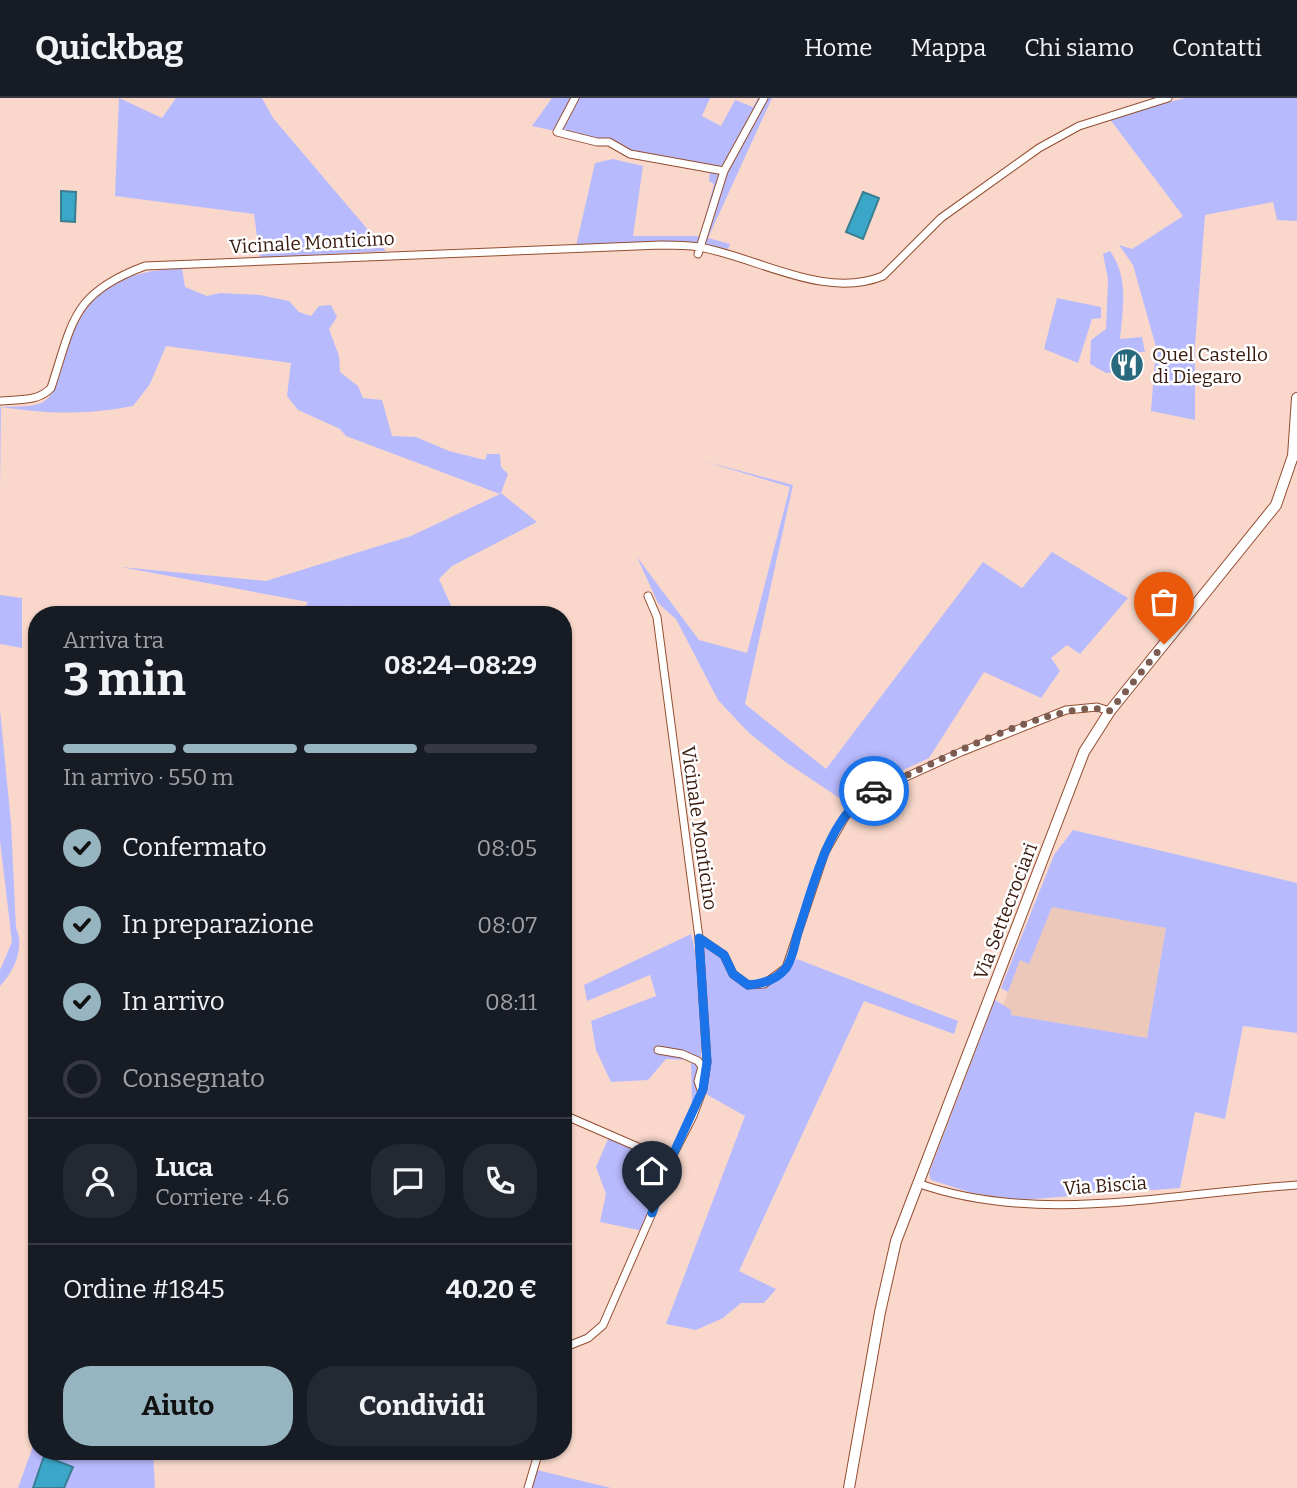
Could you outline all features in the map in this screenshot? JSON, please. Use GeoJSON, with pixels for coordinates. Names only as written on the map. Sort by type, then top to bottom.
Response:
{"type":"FeatureCollection","features":[{"type":"Feature","properties":{"kind":"main road","name":"Via Settecrociari"},"geometry":{"type":"LineString","coordinates":[[849,1488],[880,1311],[896,1241],[1084,752],[1110,711],[1276,505],[1293,456],[1297,398]]}},
{"type":"Feature","properties":{"kind":"street"},"geometry":{"type":"LineString","coordinates":[[575,98],[557,132],[597,142],[609,142],[630,154],[724,172]]}},
{"type":"Feature","properties":{"kind":"street"},"geometry":{"type":"LineString","coordinates":[[698,251],[724,172],[764,98]]}},
{"type":"Feature","properties":{"kind":"street","name":"Vicinale Monticino"},"geometry":{"type":"LineString","coordinates":[[0,401],[37,398],[45,394],[51,388],[72,323],[85,302],[112,278],[145,265],[661,245],[698,251],[802,277],[850,283],[871,281],[883,276],[941,218],[1039,148],[1079,126],[1168,98]]}},
{"type":"Feature","properties":{"kind":"street","name":"Vicinale Monticino"},"geometry":{"type":"LineString","coordinates":[[572,1344],[588,1338],[603,1325],[652,1213],[670,1161],[702,1091],[707,1062],[699,938],[657,617],[648,596]]}},
{"type":"Feature","properties":{"kind":"street"},"geometry":{"type":"LineString","coordinates":[[699,938],[724,955],[733,974],[748,985],[764,984],[786,968],[825,852],[845,817],[862,797],[961,752],[1066,710],[1097,707],[1110,711]]}},
{"type":"Feature","properties":{"kind":"street"},"geometry":{"type":"LineString","coordinates":[[658,1050],[682,1054],[698,1061],[702,1067],[698,1081],[702,1091]]}},
{"type":"Feature","properties":{"kind":"street"},"geometry":{"type":"LineString","coordinates":[[572,1118],[670,1161]]}},
{"type":"Feature","properties":{"kind":"street","name":"Via Biscia"},"geometry":{"type":"LineString","coordinates":[[917,1183],[972,1198],[1042,1205],[1297,1185]]}},
{"type":"Feature","properties":{"kind":"street"},"geometry":{"type":"LineString","coordinates":[[528,1488],[536,1460]]}},
{"type":"Feature","properties":{"kind":"shaded area"},"geometry":{"type":"Polygon","coordinates":[[[119,98],[162,118],[176,98],[262,98],[273,118],[386,251],[260,258],[254,214],[115,196],[119,98]]]}},
{"type":"Feature","properties":{"kind":"shaded area"},"geometry":{"type":"Polygon","coordinates":[[[552,98],[710,98],[702,116],[721,126],[735,100],[753,107],[758,98],[772,98],[708,238],[730,244],[728,249],[693,242],[576,246],[595,163],[613,159],[643,166],[633,236],[700,236],[714,184],[709,181],[710,170],[685,160],[628,150],[612,139],[596,140],[532,126],[552,98]]]}},
{"type":"Feature","properties":{"kind":"shaded area"},"geometry":{"type":"Polygon","coordinates":[[[1185,98],[1297,98],[1297,221],[1277,220],[1273,202],[1205,215],[1195,345],[1195,420],[1151,411],[1156,347],[1133,265],[1119,245],[1132,249],[1183,216],[1109,118],[1185,98]]]}},
{"type":"Feature","properties":{"kind":"shaded area"},"geometry":{"type":"Polygon","coordinates":[[[61,191],[76,192],[75,222],[61,221],[61,191]]]}},
{"type":"Feature","properties":{"kind":"shaded area"},"geometry":{"type":"Polygon","coordinates":[[[863,192],[879,198],[863,239],[846,232],[863,192]]]}},
{"type":"Feature","properties":{"kind":"shaded area"},"geometry":{"type":"Polygon","coordinates":[[[1110,251],[1122,282],[1120,339],[1142,337],[1145,352],[1116,352],[1116,373],[1106,373],[1090,364],[1091,340],[1106,329],[1108,279],[1103,254],[1110,251]]]}},
{"type":"Feature","properties":{"kind":"shaded area"},"geometry":{"type":"Polygon","coordinates":[[[182,268],[185,287],[207,296],[220,293],[260,295],[289,301],[299,312],[311,316],[319,306],[331,305],[337,317],[329,329],[339,356],[340,372],[358,386],[363,398],[382,400],[392,436],[416,437],[449,451],[485,460],[487,454],[500,454],[501,467],[508,474],[501,493],[537,522],[452,566],[439,579],[451,606],[306,606],[308,602],[121,567],[266,581],[411,536],[500,494],[346,436],[340,429],[298,410],[287,396],[291,363],[166,346],[150,384],[133,406],[67,413],[1,407],[0,491],[0,407],[33,405],[47,399],[56,385],[79,320],[90,304],[118,282],[157,270],[182,268]]]}},
{"type":"Feature","properties":{"kind":"shaded area"},"geometry":{"type":"Polygon","coordinates":[[[1057,298],[1101,307],[1101,318],[1092,319],[1078,363],[1044,349],[1057,298]]]}},
{"type":"Feature","properties":{"kind":"shaded area"},"geometry":{"type":"Polygon","coordinates":[[[703,461],[793,485],[745,704],[826,769],[983,562],[1022,588],[1052,552],[1128,598],[1080,654],[1067,645],[1051,658],[1060,671],[1041,698],[984,672],[929,758],[841,799],[784,761],[748,732],[718,700],[676,619],[658,603],[637,557],[699,640],[747,653],[790,487],[703,461]]]}},
{"type":"Feature","properties":{"kind":"shaded area"},"geometry":{"type":"Polygon","coordinates":[[[0,595],[22,598],[22,648],[0,644],[0,595]]]}},
{"type":"Feature","properties":{"kind":"shaded area"},"geometry":{"type":"Polygon","coordinates":[[[0,710],[19,951],[14,967],[0,986],[0,970],[12,942],[0,841],[0,710]]]}},
{"type":"Feature","properties":{"kind":"shaded area"},"geometry":{"type":"Polygon","coordinates":[[[1073,830],[1297,883],[1297,1033],[1243,1026],[1225,1119],[1195,1112],[1180,1188],[1020,1200],[972,1193],[931,1180],[929,1173],[995,1000],[1011,1010],[1011,1015],[1147,1038],[1166,928],[1052,907],[1029,964],[1020,960],[1008,992],[1001,988],[1054,855],[1073,830]]]}},
{"type":"Feature","properties":{"kind":"shaded area"},"geometry":{"type":"Polygon","coordinates":[[[1052,906],[1166,928],[1147,1038],[1010,1015],[1003,1005],[1020,959],[1029,963],[1052,906]]]}},
{"type":"Feature","properties":{"kind":"shaded area"},"geometry":{"type":"Polygon","coordinates":[[[691,934],[702,1000],[700,1067],[692,1110],[691,1060],[666,1059],[648,1080],[611,1082],[596,1050],[591,1021],[656,996],[650,975],[587,1001],[584,985],[691,934]]]}},
{"type":"Feature","properties":{"kind":"shaded area"},"geometry":{"type":"Polygon","coordinates":[[[701,943],[721,956],[745,988],[774,981],[797,959],[958,1021],[954,1034],[864,1001],[739,1271],[776,1289],[764,1303],[741,1303],[723,1318],[696,1330],[666,1324],[745,1116],[704,1093],[709,1032],[701,943]]]}},
{"type":"Feature","properties":{"kind":"shaded area"},"geometry":{"type":"Polygon","coordinates":[[[609,1137],[671,1159],[643,1231],[600,1222],[606,1194],[596,1167],[609,1137]]]}},
{"type":"Feature","properties":{"kind":"shaded area"},"geometry":{"type":"Polygon","coordinates":[[[28,1460],[153,1460],[155,1488],[18,1488],[28,1460]]]}},
{"type":"Feature","properties":{"kind":"shaded area"},"geometry":{"type":"Polygon","coordinates":[[[43,1460],[55,1460],[73,1467],[64,1488],[33,1488],[43,1460]]]}},
{"type":"Feature","properties":{"kind":"shaded area"},"geometry":{"type":"Polygon","coordinates":[[[537,1470],[611,1488],[532,1488],[537,1470]]]}},
{"type":"Feature","properties":{"kind":"way so far"},"geometry":{"type":"LineString","coordinates":[[874,791],[961,752],[1066,710],[1097,707],[1110,711],[1164,644]]}},
{"type":"Feature","properties":{"kind":"place","name":"Quel Castello di Diegaro"},"geometry":{"type":"Point","coordinates":[1127,365]}},
{"type":"Feature","properties":{"kind":"route"},"geometry":{"type":"LineString","coordinates":[[652,1213],[670,1161],[693,1116],[703,1089],[707,1062],[699,938],[724,955],[733,974],[748,985],[764,984],[786,968],[825,852],[845,817],[862,797],[874,791]]}}]}
